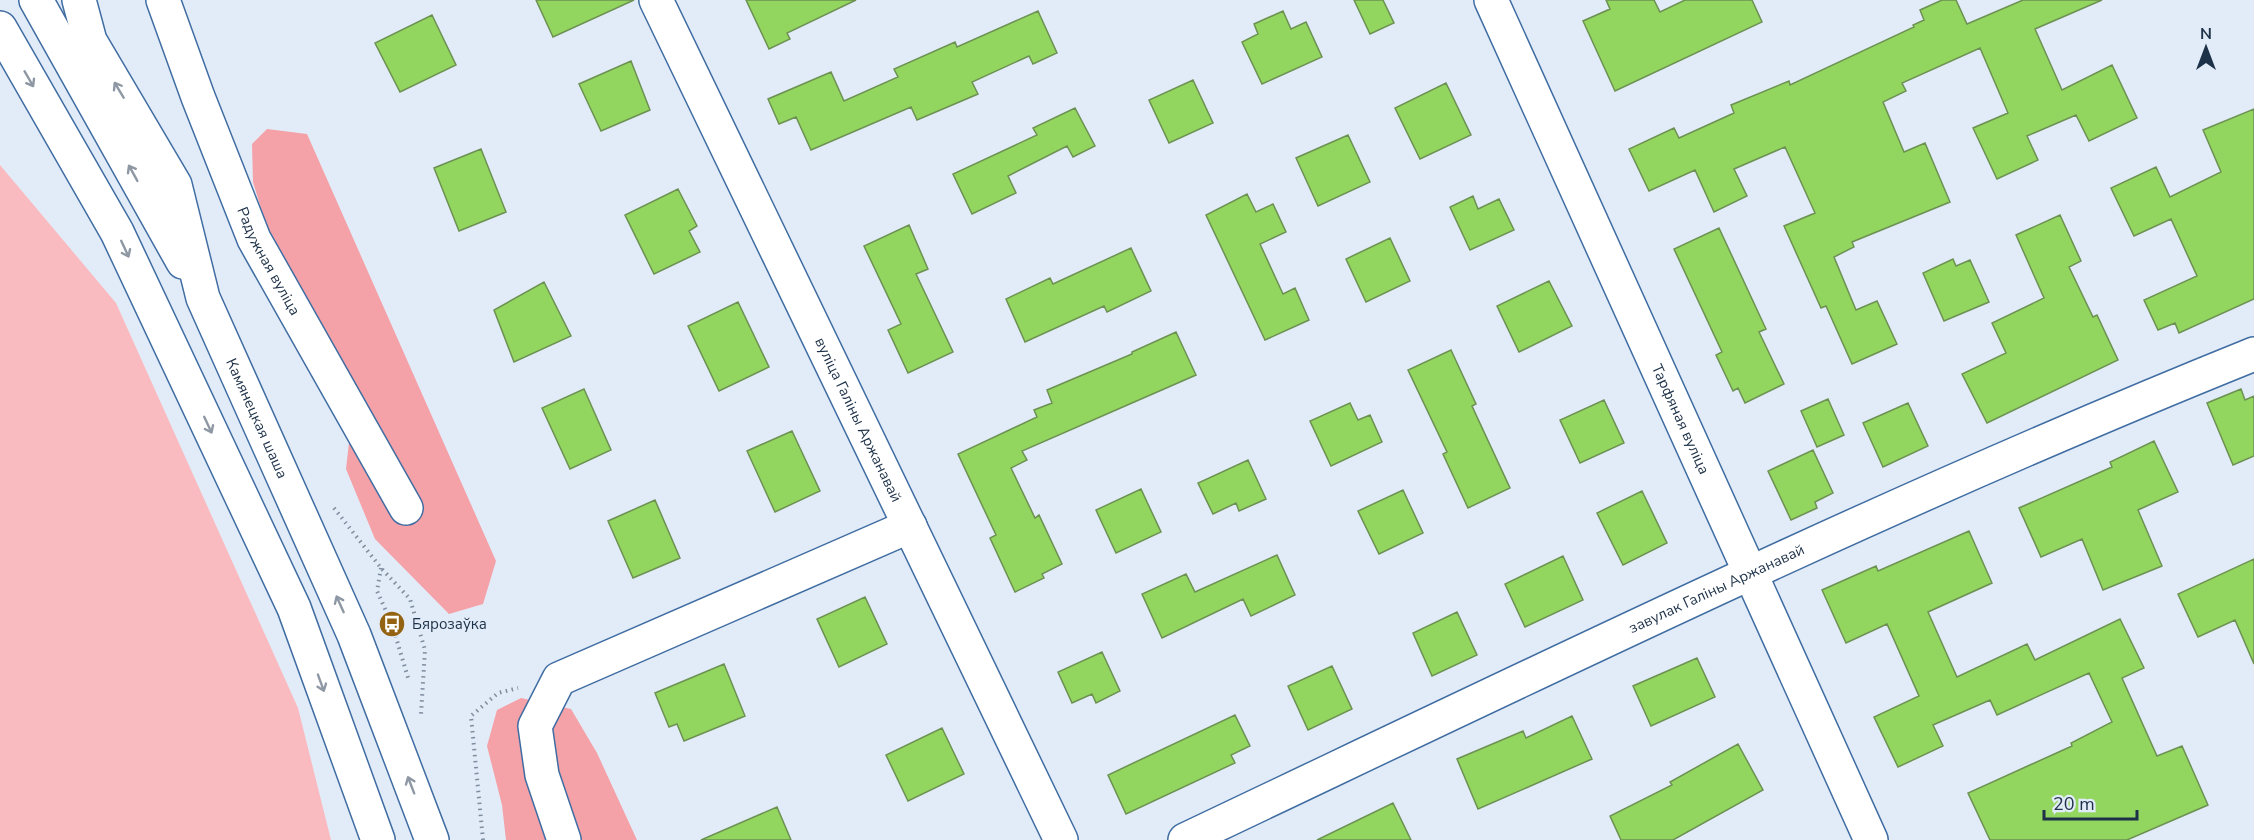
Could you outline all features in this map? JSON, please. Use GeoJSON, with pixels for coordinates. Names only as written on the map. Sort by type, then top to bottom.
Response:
{"type":"FeatureCollection","features":[{"type":"Feature","properties":{"kind":"street"},"geometry":{"type":"LineString","coordinates":[[36,0],[202,298]]}},
{"type":"Feature","properties":{"kind":"street","name":"Камянецкая шаша"},"geometry":{"type":"LineString","coordinates":[[79,0],[90,41],[175,185],[202,298],[354,635],[432,840]]}},
{"type":"Feature","properties":{"kind":"street","name":"Радужная вуліца"},"geometry":{"type":"LineString","coordinates":[[163,0],[254,240],[406,508]]}},
{"type":"Feature","properties":{"kind":"street","name":"вуліца Галіны Аржанавай"},"geometry":{"type":"LineString","coordinates":[[656,0],[1061,840]]}},
{"type":"Feature","properties":{"kind":"street","name":"Тарфяная вуліца"},"geometry":{"type":"LineString","coordinates":[[1491,0],[1871,840]]}},
{"type":"Feature","properties":{"kind":"street"},"geometry":{"type":"LineString","coordinates":[[0,28],[117,232],[289,598],[378,840]]}},
{"type":"Feature","properties":{"kind":"street","name":"завулак Галіны Аржанавай"},"geometry":{"type":"LineString","coordinates":[[1185,840],[1750,573],[1983,468],[2254,354]]}},
{"type":"Feature","properties":{"kind":"street"},"geometry":{"type":"LineString","coordinates":[[564,840],[542,775],[535,726],[559,679],[910,526]]}},
{"type":"Feature","properties":{"kind":"path"},"geometry":{"type":"LineString","coordinates":[[332,504],[381,568],[410,599],[425,650],[420,720],[417,709]]}},
{"type":"Feature","properties":{"kind":"path"},"geometry":{"type":"LineString","coordinates":[[381,568],[377,591],[392,624],[411,688]]}},
{"type":"Feature","properties":{"kind":"path"},"geometry":{"type":"LineString","coordinates":[[483,840],[471,716],[498,693]]}},
{"type":"Feature","properties":{"kind":"shaded area"},"geometry":{"type":"Polygon","coordinates":[[[267,129],[307,134],[496,561],[483,604],[449,614],[375,539],[346,469],[355,389],[265,222],[253,182],[252,144],[267,129]]]}},
{"type":"Feature","properties":{"kind":"shaded area"},"geometry":{"type":"Polygon","coordinates":[[[0,165],[116,303],[298,708],[331,840],[0,840],[0,165]]]}},
{"type":"Feature","properties":{"kind":"shaded area"},"geometry":{"type":"Polygon","coordinates":[[[521,698],[571,709],[597,753],[637,840],[506,840],[502,805],[487,746],[497,710],[521,698]]]}},
{"type":"Feature","properties":{"kind":"building"},"geometry":{"type":"Polygon","coordinates":[[[536,0],[634,0],[553,37],[536,0]]]}},
{"type":"Feature","properties":{"kind":"building"},"geometry":{"type":"Polygon","coordinates":[[[746,0],[856,0],[787,33],[790,39],[769,49],[746,0]]]}},
{"type":"Feature","properties":{"kind":"building"},"geometry":{"type":"Polygon","coordinates":[[[1354,0],[1383,0],[1394,23],[1370,34],[1354,0]]]}},
{"type":"Feature","properties":{"kind":"building"},"geometry":{"type":"Polygon","coordinates":[[[1606,0],[1654,0],[1660,12],[1685,0],[1752,0],[1762,22],[1615,91],[1583,21],[1610,9],[1606,0]]]}},
{"type":"Feature","properties":{"kind":"building"},"geometry":{"type":"Polygon","coordinates":[[[1942,0],[1956,0],[1967,24],[2023,0],[2102,0],[2035,29],[2062,90],[2112,65],[2137,118],[2089,141],[2076,115],[2027,136],[2038,160],[1997,179],[1973,128],[2008,113],[1980,48],[1902,83],[1906,91],[1883,102],[1904,152],[1925,143],[1950,202],[1852,242],[1854,247],[1834,257],[1856,310],[1877,301],[1897,344],[1852,364],[1826,306],[1821,308],[1784,226],[1815,213],[1785,147],[1734,169],[1747,196],[1714,212],[1695,170],[1649,191],[1629,149],[1674,128],[1679,138],[1734,113],[1731,105],[1789,81],[1790,85],[1914,27],[1913,25],[1924,20],[1920,10],[1942,0]]]}},
{"type":"Feature","properties":{"kind":"building"},"geometry":{"type":"Polygon","coordinates":[[[1038,11],[1057,53],[1033,64],[1029,56],[972,82],[978,94],[917,120],[911,107],[811,150],[796,117],[779,124],[768,99],[831,72],[844,101],[898,77],[894,69],[955,42],[957,47],[1038,11]]]}},
{"type":"Feature","properties":{"kind":"building"},"geometry":{"type":"Polygon","coordinates":[[[1283,11],[1291,29],[1306,22],[1322,57],[1262,84],[1242,42],[1258,34],[1254,24],[1283,11]]]}},
{"type":"Feature","properties":{"kind":"building"},"geometry":{"type":"Polygon","coordinates":[[[432,15],[456,65],[400,92],[375,43],[432,15]]]}},
{"type":"Feature","properties":{"kind":"building"},"geometry":{"type":"Polygon","coordinates":[[[631,61],[650,110],[601,131],[579,84],[631,61]]]}},
{"type":"Feature","properties":{"kind":"building"},"geometry":{"type":"Polygon","coordinates":[[[1193,80],[1213,123],[1169,143],[1149,100],[1193,80]]]}},
{"type":"Feature","properties":{"kind":"building"},"geometry":{"type":"Polygon","coordinates":[[[1446,83],[1471,135],[1420,159],[1395,108],[1446,83]]]}},
{"type":"Feature","properties":{"kind":"building"},"geometry":{"type":"Polygon","coordinates":[[[1075,108],[1095,146],[1073,157],[1067,146],[1008,176],[1016,193],[972,214],[953,174],[1037,135],[1033,128],[1075,108]]]}},
{"type":"Feature","properties":{"kind":"building"},"geometry":{"type":"Polygon","coordinates":[[[2254,109],[2254,299],[2179,333],[2175,323],[2158,330],[2144,300],[2197,276],[2171,219],[2134,236],[2111,188],[2156,167],[2170,197],[2221,172],[2203,130],[2254,109]]]}},
{"type":"Feature","properties":{"kind":"building"},"geometry":{"type":"Polygon","coordinates":[[[1348,135],[1370,182],[1318,206],[1296,158],[1348,135]]]}},
{"type":"Feature","properties":{"kind":"building"},"geometry":{"type":"Polygon","coordinates":[[[481,149],[506,212],[459,231],[434,168],[481,149]]]}},
{"type":"Feature","properties":{"kind":"building"},"geometry":{"type":"Polygon","coordinates":[[[678,189],[697,226],[689,231],[700,252],[654,274],[625,215],[678,189]]]}},
{"type":"Feature","properties":{"kind":"building"},"geometry":{"type":"Polygon","coordinates":[[[1247,194],[1256,212],[1273,204],[1286,232],[1260,244],[1283,294],[1295,288],[1309,320],[1265,340],[1206,215],[1247,194]]]}},
{"type":"Feature","properties":{"kind":"building"},"geometry":{"type":"Polygon","coordinates":[[[1473,196],[1478,209],[1499,199],[1514,230],[1470,250],[1450,207],[1473,196]]]}},
{"type":"Feature","properties":{"kind":"building"},"geometry":{"type":"Polygon","coordinates":[[[2060,215],[2081,261],[2069,267],[2093,317],[2097,315],[2118,360],[1987,423],[1962,374],[2006,353],[1992,323],[2044,298],[2016,235],[2060,215]]]}},
{"type":"Feature","properties":{"kind":"building"},"geometry":{"type":"Polygon","coordinates":[[[909,225],[928,269],[916,274],[953,352],[908,373],[888,330],[901,324],[864,246],[909,225]]]}},
{"type":"Feature","properties":{"kind":"building"},"geometry":{"type":"Polygon","coordinates":[[[1719,228],[1766,329],[1759,332],[1784,384],[1745,403],[1738,388],[1733,391],[1716,355],[1722,352],[1674,249],[1719,228]]]}},
{"type":"Feature","properties":{"kind":"building"},"geometry":{"type":"Polygon","coordinates":[[[1390,238],[1410,281],[1366,302],[1346,259],[1390,238]]]}},
{"type":"Feature","properties":{"kind":"building"},"geometry":{"type":"Polygon","coordinates":[[[1131,248],[1151,291],[1107,312],[1104,306],[1025,342],[1006,299],[1050,278],[1053,284],[1131,248]]]}},
{"type":"Feature","properties":{"kind":"building"},"geometry":{"type":"Polygon","coordinates":[[[1953,259],[1956,266],[1970,260],[1989,302],[1944,321],[1923,273],[1953,259]]]}},
{"type":"Feature","properties":{"kind":"building"},"geometry":{"type":"Polygon","coordinates":[[[1549,281],[1572,326],[1519,352],[1497,306],[1549,281]]]}},
{"type":"Feature","properties":{"kind":"building"},"geometry":{"type":"Polygon","coordinates":[[[544,282],[571,336],[514,362],[494,310],[544,282]]]}},
{"type":"Feature","properties":{"kind":"building"},"geometry":{"type":"Polygon","coordinates":[[[738,302],[769,367],[719,391],[688,326],[738,302]]]}},
{"type":"Feature","properties":{"kind":"building"},"geometry":{"type":"Polygon","coordinates":[[[1176,332],[1196,375],[1022,451],[1027,460],[1011,468],[1035,518],[1039,515],[1062,564],[1042,574],[1044,578],[1015,592],[990,538],[996,535],[958,454],[1037,417],[1034,410],[1052,403],[1047,390],[1132,354],[1176,332]]]}},
{"type":"Feature","properties":{"kind":"building"},"geometry":{"type":"Polygon","coordinates":[[[1451,350],[1476,404],[1472,406],[1510,488],[1468,508],[1443,454],[1447,452],[1408,370],[1451,350]]]}},
{"type":"Feature","properties":{"kind":"building"},"geometry":{"type":"Polygon","coordinates":[[[584,389],[611,450],[570,469],[542,408],[584,389]]]}},
{"type":"Feature","properties":{"kind":"building"},"geometry":{"type":"Polygon","coordinates":[[[2241,389],[2245,400],[2254,396],[2254,456],[2233,465],[2207,403],[2241,389]]]}},
{"type":"Feature","properties":{"kind":"building"},"geometry":{"type":"Polygon","coordinates":[[[1828,399],[1844,435],[1817,447],[1801,411],[1828,399]]]}},
{"type":"Feature","properties":{"kind":"building"},"geometry":{"type":"Polygon","coordinates":[[[1604,400],[1624,443],[1580,463],[1560,420],[1604,400]]]}},
{"type":"Feature","properties":{"kind":"building"},"geometry":{"type":"Polygon","coordinates":[[[1350,403],[1358,420],[1370,415],[1382,442],[1331,466],[1310,421],[1350,403]]]}},
{"type":"Feature","properties":{"kind":"building"},"geometry":{"type":"Polygon","coordinates":[[[1908,403],[1928,446],[1883,467],[1863,423],[1908,403]]]}},
{"type":"Feature","properties":{"kind":"building"},"geometry":{"type":"Polygon","coordinates":[[[792,431],[820,491],[775,512],[747,451],[792,431]]]}},
{"type":"Feature","properties":{"kind":"building"},"geometry":{"type":"Polygon","coordinates":[[[2154,441],[2178,492],[2138,510],[2162,566],[2103,590],[2082,539],[2041,557],[2019,508],[2112,467],[2110,462],[2154,441]]]}},
{"type":"Feature","properties":{"kind":"building"},"geometry":{"type":"Polygon","coordinates":[[[1813,450],[1833,493],[1815,502],[1817,508],[1791,520],[1768,471],[1813,450]]]}},
{"type":"Feature","properties":{"kind":"building"},"geometry":{"type":"Polygon","coordinates":[[[1248,460],[1266,499],[1239,511],[1236,503],[1213,514],[1198,483],[1248,460]]]}},
{"type":"Feature","properties":{"kind":"building"},"geometry":{"type":"Polygon","coordinates":[[[1141,489],[1161,532],[1116,553],[1096,510],[1141,489]]]}},
{"type":"Feature","properties":{"kind":"building"},"geometry":{"type":"Polygon","coordinates":[[[1403,490],[1423,533],[1379,554],[1358,511],[1403,490]]]}},
{"type":"Feature","properties":{"kind":"building"},"geometry":{"type":"Polygon","coordinates":[[[1642,491],[1667,543],[1623,565],[1597,513],[1642,491]]]}},
{"type":"Feature","properties":{"kind":"building"},"geometry":{"type":"Polygon","coordinates":[[[655,500],[680,558],[633,578],[608,521],[655,500]]]}},
{"type":"Feature","properties":{"kind":"building"},"geometry":{"type":"Polygon","coordinates":[[[1969,531],[1992,583],[1928,612],[1957,677],[2027,644],[2035,660],[2120,619],[2144,668],[2122,678],[2157,756],[2182,746],[2208,805],[2127,840],[1990,840],[1968,793],[2072,746],[2071,743],[2112,722],[2089,673],[1997,715],[1990,700],[1933,725],[1943,746],[1898,767],[1874,717],[1919,696],[1887,624],[1846,643],[1822,590],[1876,566],[1878,571],[1969,531]]]}},
{"type":"Feature","properties":{"kind":"building"},"geometry":{"type":"Polygon","coordinates":[[[1277,555],[1295,595],[1251,616],[1243,599],[1162,638],[1142,594],[1186,574],[1195,592],[1277,555]]]}},
{"type":"Feature","properties":{"kind":"building"},"geometry":{"type":"Polygon","coordinates":[[[1563,556],[1583,600],[1525,627],[1505,584],[1563,556]]]}},
{"type":"Feature","properties":{"kind":"building"},"geometry":{"type":"Polygon","coordinates":[[[2254,559],[2254,664],[2235,620],[2198,637],[2178,594],[2254,559]]]}},
{"type":"Feature","properties":{"kind":"building"},"geometry":{"type":"Polygon","coordinates":[[[865,597],[887,644],[839,667],[817,619],[865,597]]]}},
{"type":"Feature","properties":{"kind":"building"},"geometry":{"type":"Polygon","coordinates":[[[1457,612],[1477,655],[1432,676],[1413,633],[1457,612]]]}},
{"type":"Feature","properties":{"kind":"building"},"geometry":{"type":"Polygon","coordinates":[[[1102,652],[1120,691],[1096,703],[1092,694],[1072,703],[1058,672],[1102,652]]]}},
{"type":"Feature","properties":{"kind":"building"},"geometry":{"type":"Polygon","coordinates":[[[1697,658],[1715,697],[1651,726],[1633,686],[1697,658]]]}},
{"type":"Feature","properties":{"kind":"building"},"geometry":{"type":"Polygon","coordinates":[[[724,664],[745,716],[684,741],[677,724],[669,727],[655,693],[724,664]]]}},
{"type":"Feature","properties":{"kind":"building"},"geometry":{"type":"Polygon","coordinates":[[[1332,666],[1352,709],[1308,730],[1288,686],[1332,666]]]}},
{"type":"Feature","properties":{"kind":"building"},"geometry":{"type":"Polygon","coordinates":[[[1235,715],[1250,746],[1231,755],[1235,763],[1126,814],[1108,775],[1235,715]]]}},
{"type":"Feature","properties":{"kind":"building"},"geometry":{"type":"Polygon","coordinates":[[[1572,716],[1592,759],[1478,809],[1457,759],[1523,731],[1526,738],[1572,716]]]}},
{"type":"Feature","properties":{"kind":"building"},"geometry":{"type":"Polygon","coordinates":[[[942,728],[964,774],[908,801],[886,755],[942,728]]]}},
{"type":"Feature","properties":{"kind":"building"},"geometry":{"type":"Polygon","coordinates":[[[1738,744],[1763,790],[1673,840],[1621,840],[1610,816],[1672,785],[1670,782],[1738,744]]]}},
{"type":"Feature","properties":{"kind":"building"},"geometry":{"type":"Polygon","coordinates":[[[1393,803],[1411,840],[1317,840],[1393,803]]]}},
{"type":"Feature","properties":{"kind":"building"},"geometry":{"type":"Polygon","coordinates":[[[777,807],[791,840],[701,840],[777,807]]]}},
{"type":"Feature","properties":{"kind":"place","name":"Бярозаўка"},"geometry":{"type":"Point","coordinates":[392,624]}}]}
